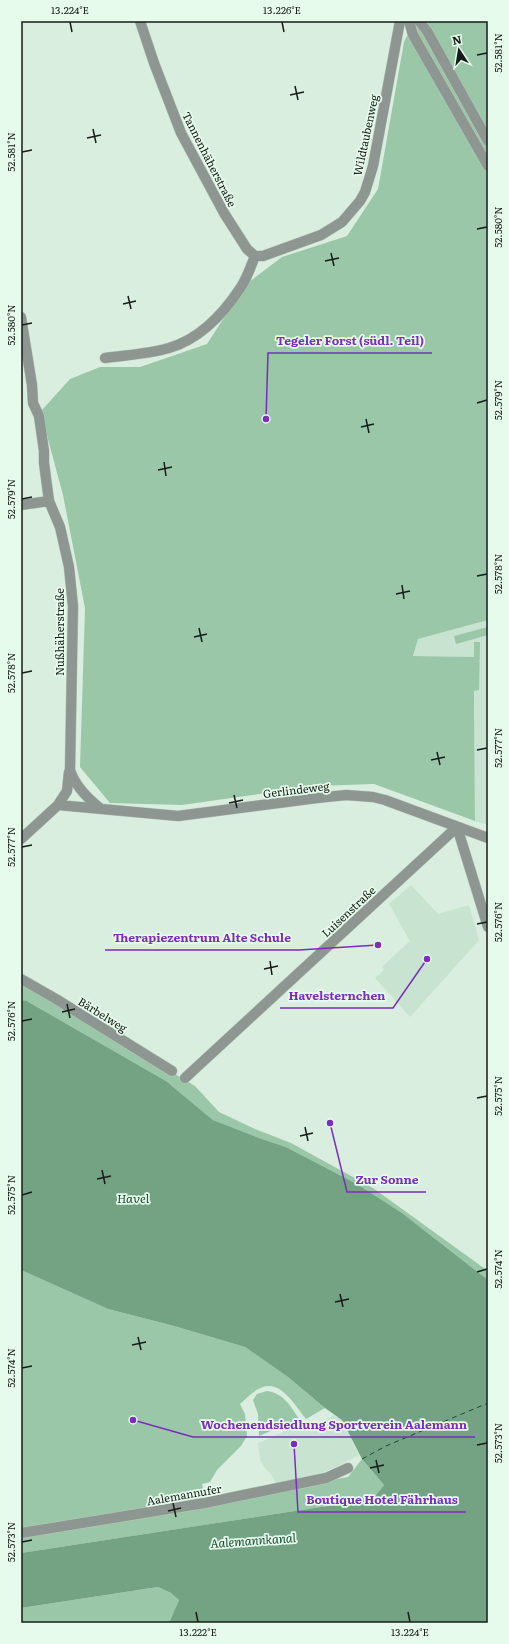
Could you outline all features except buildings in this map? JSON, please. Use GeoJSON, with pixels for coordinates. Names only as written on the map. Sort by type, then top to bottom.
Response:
{"type":"FeatureCollection","features":[{"type":"Feature","properties":{"kind":"street","name":"Tannenhäherstraße"},"geometry":{"type":"LineString","coordinates":[[140,21],[154,63],[181,133],[224,213],[247,249],[255,256]]}},
{"type":"Feature","properties":{"kind":"street","name":"Wildtaubenweg"},"geometry":{"type":"LineString","coordinates":[[255,256],[263,256],[321,235],[342,222],[360,201],[365,192],[373,166],[400,21]]}},
{"type":"Feature","properties":{"kind":"street"},"geometry":{"type":"LineString","coordinates":[[409,21],[412,35],[488,166]]}},
{"type":"Feature","properties":{"kind":"street"},"geometry":{"type":"LineString","coordinates":[[419,21],[427,31],[488,141]]}},
{"type":"Feature","properties":{"kind":"street"},"geometry":{"type":"LineString","coordinates":[[105,358],[168,349],[192,338],[224,310],[241,286],[255,256]]}},
{"type":"Feature","properties":{"kind":"street","name":"Nußhäherstraße"},"geometry":{"type":"LineString","coordinates":[[21,317],[32,385],[33,403],[39,416],[49,502],[63,538],[69,567],[73,606],[70,770],[74,781],[91,802]]}},
{"type":"Feature","properties":{"kind":"street"},"geometry":{"type":"LineString","coordinates":[[21,505],[49,502]]}},
{"type":"Feature","properties":{"kind":"street"},"geometry":{"type":"LineString","coordinates":[[21,840],[58,805],[66,791],[70,770]]}},
{"type":"Feature","properties":{"kind":"street","name":"Gerlindeweg"},"geometry":{"type":"LineString","coordinates":[[58,805],[178,816],[346,795],[373,797],[488,838]]}},
{"type":"Feature","properties":{"kind":"street","name":"Gerlindeweg"},"geometry":{"type":"LineString","coordinates":[[91,802],[101,809]]}},
{"type":"Feature","properties":{"kind":"street"},"geometry":{"type":"LineString","coordinates":[[457,827],[488,927]]}},
{"type":"Feature","properties":{"kind":"street","name":"Luisenstraße"},"geometry":{"type":"LineString","coordinates":[[185,1078],[457,827]]}},
{"type":"Feature","properties":{"kind":"street","name":"Bärbelweg"},"geometry":{"type":"LineString","coordinates":[[21,979],[172,1071]]}},
{"type":"Feature","properties":{"kind":"street","name":"Aalemannufer"},"geometry":{"type":"LineString","coordinates":[[21,1532],[205,1503],[326,1478],[348,1468]]}},
{"type":"Feature","properties":{"kind":"shaded area"},"geometry":{"type":"Polygon","coordinates":[[[414,21],[488,21],[488,620],[418,639],[413,656],[474,657],[474,642],[480,642],[479,690],[474,691],[475,821],[374,784],[315,786],[182,805],[110,803],[80,767],[85,608],[63,495],[45,428],[42,410],[70,379],[100,367],[140,367],[207,344],[245,285],[282,257],[347,236],[378,189],[404,42],[414,21]]]}},
{"type":"Feature","properties":{"kind":"shaded area"},"geometry":{"type":"Polygon","coordinates":[[[488,620],[488,825],[475,821],[474,657],[413,656],[418,639],[488,620]]]}},
{"type":"Feature","properties":{"kind":"shaded area"},"geometry":{"type":"Polygon","coordinates":[[[488,627],[488,635],[456,644],[454,636],[488,627]]]}},
{"type":"Feature","properties":{"kind":"shaded area"},"geometry":{"type":"Polygon","coordinates":[[[411,885],[438,914],[469,905],[479,940],[410,1017],[375,978],[384,970],[382,967],[410,941],[389,904],[411,885]]]}},
{"type":"Feature","properties":{"kind":"shaded area"},"geometry":{"type":"Polygon","coordinates":[[[21,982],[195,1086],[219,1112],[255,1129],[291,1143],[373,1188],[488,1271],[488,1280],[402,1213],[357,1184],[286,1147],[213,1120],[166,1081],[29,1002],[21,1000],[21,982]]]}},
{"type":"Feature","properties":{"kind":"shaded area"},"geometry":{"type":"Polygon","coordinates":[[[21,1270],[108,1309],[174,1326],[245,1347],[288,1377],[325,1408],[306,1419],[288,1396],[282,1391],[270,1386],[260,1388],[240,1404],[245,1414],[247,1436],[241,1446],[217,1470],[210,1482],[202,1484],[205,1498],[21,1528],[21,1270]]]}},
{"type":"Feature","properties":{"kind":"shaded area"},"geometry":{"type":"Polygon","coordinates":[[[267,1391],[278,1394],[282,1397],[290,1405],[299,1419],[259,1436],[258,1414],[253,1400],[257,1394],[267,1391]]]}},
{"type":"Feature","properties":{"kind":"shaded area"},"geometry":{"type":"Polygon","coordinates":[[[334,1415],[342,1420],[359,1455],[336,1467],[304,1480],[278,1487],[271,1474],[260,1460],[258,1443],[290,1429],[321,1423],[334,1415]]]}},
{"type":"Feature","properties":{"kind":"shaded area"},"geometry":{"type":"Polygon","coordinates":[[[362,1459],[384,1485],[374,1499],[21,1553],[21,1533],[195,1505],[348,1477],[362,1459]]]}},
{"type":"Feature","properties":{"kind":"shaded area"},"geometry":{"type":"Polygon","coordinates":[[[158,1587],[171,1593],[179,1600],[169,1623],[21,1623],[21,1608],[158,1587]]]}},
{"type":"Feature","properties":{"kind":"water","name":"Havel"},"geometry":{"type":"Polygon","coordinates":[[[21,1000],[27,1001],[166,1081],[213,1120],[286,1147],[357,1184],[402,1213],[488,1280],[488,1623],[169,1623],[179,1600],[171,1593],[158,1587],[21,1608],[21,1553],[373,1499],[384,1485],[362,1459],[342,1420],[325,1408],[288,1377],[245,1347],[174,1326],[108,1309],[21,1270],[21,1000]]]}},
{"type":"Feature","properties":{"kind":"ferry route"},"geometry":{"type":"LineString","coordinates":[[362,1459],[386,1446],[488,1403]]}},
{"type":"Feature","properties":{"kind":"place","name":"Tegeler Forst (südl. Teil)"},"geometry":{"type":"Point","coordinates":[266,419]}},
{"type":"Feature","properties":{"kind":"place","name":"Therapiezentrum Alte Schule"},"geometry":{"type":"Point","coordinates":[378,945]}},
{"type":"Feature","properties":{"kind":"place","name":"Havelsternchen"},"geometry":{"type":"Point","coordinates":[427,959]}},
{"type":"Feature","properties":{"kind":"place","name":"Zur Sonne"},"geometry":{"type":"Point","coordinates":[330,1123]}},
{"type":"Feature","properties":{"kind":"place","name":"Wochenendsiedlung Sportverein Aalemann"},"geometry":{"type":"Point","coordinates":[133,1420]}},
{"type":"Feature","properties":{"kind":"place","name":"Boutique Hotel Fährhaus"},"geometry":{"type":"Point","coordinates":[294,1444]}},
{"type":"Feature","properties":{"kind":"water label","name":"Aalemannkanal"},"geometry":{"type":"Point","coordinates":[253,1540]}}]}
